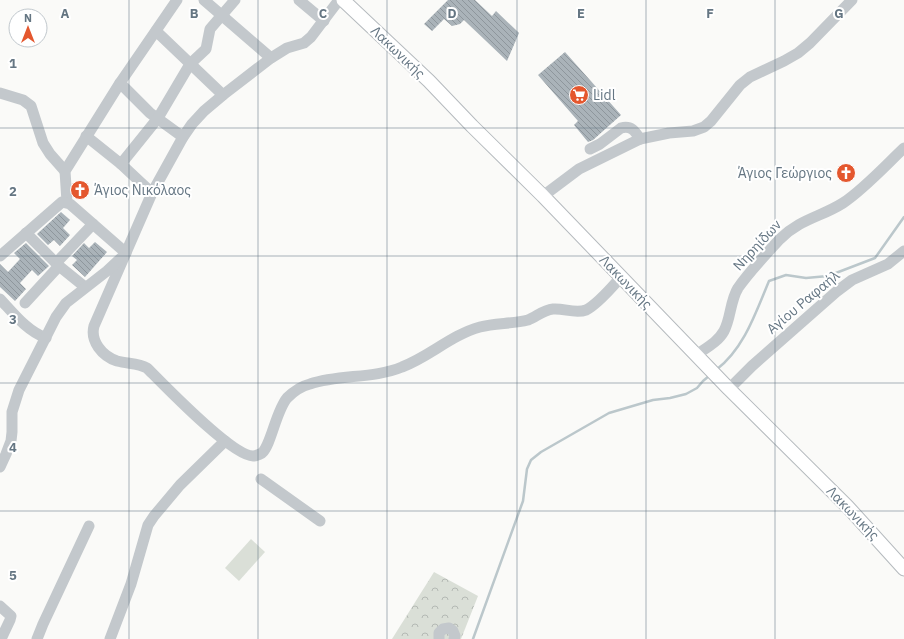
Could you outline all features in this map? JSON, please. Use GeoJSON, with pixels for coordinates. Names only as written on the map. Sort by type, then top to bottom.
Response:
{"type":"FeatureCollection","features":[{"type":"Feature","properties":{"kind":"main road","name":"Λακωνικής"},"geometry":{"type":"LineString","coordinates":[[343,0],[423,76],[544,196],[718,378],[847,506],[904,569]]}},
{"type":"Feature","properties":{"kind":"street"},"geometry":{"type":"LineString","coordinates":[[67,202],[65,171],[120,83],[177,0]]}},
{"type":"Feature","properties":{"kind":"street"},"geometry":{"type":"LineString","coordinates":[[204,0],[271,58]]}},
{"type":"Feature","properties":{"kind":"street"},"geometry":{"type":"LineString","coordinates":[[121,164],[158,118],[190,64],[206,49],[210,29],[235,0]]}},
{"type":"Feature","properties":{"kind":"street"},"geometry":{"type":"LineString","coordinates":[[299,0],[324,21]]}},
{"type":"Feature","properties":{"kind":"street"},"geometry":{"type":"LineString","coordinates":[[339,0],[311,37],[304,43],[287,48],[271,58],[223,95],[204,111],[183,137],[152,193],[94,326],[92,333],[95,343],[107,356],[116,361],[141,365],[147,368],[180,401],[236,450],[255,456],[262,453],[266,447],[281,407],[297,390],[308,384],[334,378],[388,372],[402,368],[470,330],[481,327],[526,320],[553,309],[581,311],[593,305],[621,277]]}},
{"type":"Feature","properties":{"kind":"street"},"geometry":{"type":"LineString","coordinates":[[544,196],[579,169],[640,139],[669,133],[693,131],[704,127],[711,121],[740,85],[750,77],[784,61],[802,50],[852,0]]}},
{"type":"Feature","properties":{"kind":"street"},"geometry":{"type":"LineString","coordinates":[[156,31],[223,95]]}},
{"type":"Feature","properties":{"kind":"street"},"geometry":{"type":"LineString","coordinates":[[120,83],[150,113],[183,137]]}},
{"type":"Feature","properties":{"kind":"street"},"geometry":{"type":"LineString","coordinates":[[0,93],[23,100],[31,106],[43,143],[50,154],[65,171]]}},
{"type":"Feature","properties":{"kind":"street"},"geometry":{"type":"LineString","coordinates":[[590,149],[600,144],[622,128],[626,127],[630,127],[640,139]]}},
{"type":"Feature","properties":{"kind":"street"},"geometry":{"type":"LineString","coordinates":[[86,136],[121,164],[152,193]]}},
{"type":"Feature","properties":{"kind":"street","name":"Νηρηίδων"},"geometry":{"type":"LineString","coordinates":[[698,356],[719,338],[724,330],[730,307],[738,289],[780,240],[805,220],[836,208],[852,197],[904,148]]}},
{"type":"Feature","properties":{"kind":"street"},"geometry":{"type":"LineString","coordinates":[[0,256],[62,202],[67,202],[70,204],[126,253]]}},
{"type":"Feature","properties":{"kind":"street"},"geometry":{"type":"LineString","coordinates":[[25,303],[93,224]]}},
{"type":"Feature","properties":{"kind":"street"},"geometry":{"type":"LineString","coordinates":[[26,233],[58,264],[85,287]]}},
{"type":"Feature","properties":{"kind":"street","name":"Αγίου Ραφαήλ"},"geometry":{"type":"LineString","coordinates":[[729,389],[752,366],[836,292],[852,280],[888,264],[904,250]]}},
{"type":"Feature","properties":{"kind":"street"},"geometry":{"type":"LineString","coordinates":[[0,467],[10,441],[14,403],[18,390],[61,310],[66,303],[114,265],[126,253]]}},
{"type":"Feature","properties":{"kind":"street"},"geometry":{"type":"LineString","coordinates":[[0,299],[29,329],[46,338]]}},
{"type":"Feature","properties":{"kind":"street"},"geometry":{"type":"LineString","coordinates":[[110,639],[131,584],[148,525],[180,485],[225,441]]}},
{"type":"Feature","properties":{"kind":"street"},"geometry":{"type":"LineString","coordinates":[[261,479],[320,521]]}},
{"type":"Feature","properties":{"kind":"street"},"geometry":{"type":"LineString","coordinates":[[37,639],[89,526]]}},
{"type":"Feature","properties":{"kind":"street"},"geometry":{"type":"LineString","coordinates":[[0,606],[11,616],[1,639]]}},
{"type":"Feature","properties":{"kind":"street"},"geometry":{"type":"LineString","coordinates":[[439,639],[439,633],[443,629],[449,628],[454,631],[454,639]]}},
{"type":"Feature","properties":{"kind":"green space"},"geometry":{"type":"Polygon","coordinates":[[[251,539],[265,552],[239,581],[225,568],[251,539]]]}},
{"type":"Feature","properties":{"kind":"green space"},"geometry":{"type":"Polygon","coordinates":[[[434,572],[478,596],[461,639],[392,639],[434,572]]]}},
{"type":"Feature","properties":{"kind":"building"},"geometry":{"type":"Polygon","coordinates":[[[448,0],[475,0],[492,16],[496,11],[519,33],[507,61],[464,20],[460,24],[452,26],[444,19],[432,31],[424,24],[448,0]]]}},
{"type":"Feature","properties":{"kind":"building","name":"Lidl"},"geometry":{"type":"Polygon","coordinates":[[[565,52],[621,115],[593,140],[588,142],[574,125],[578,121],[538,75],[565,52]]]}},
{"type":"Feature","properties":{"kind":"building","name":"Άγιος Νικόλαος"},"geometry":{"type":"Polygon","coordinates":[[[73,184],[89,188],[86,197],[73,193],[73,184]]]}},
{"type":"Feature","properties":{"kind":"building"},"geometry":{"type":"Polygon","coordinates":[[[61,212],[70,220],[63,228],[70,235],[60,246],[54,240],[48,245],[37,234],[61,212]]]}},
{"type":"Feature","properties":{"kind":"building"},"geometry":{"type":"Polygon","coordinates":[[[95,242],[107,252],[85,277],[72,265],[77,260],[72,256],[84,243],[89,248],[95,242]]]}},
{"type":"Feature","properties":{"kind":"building"},"geometry":{"type":"Polygon","coordinates":[[[26,243],[49,266],[38,276],[32,270],[20,283],[26,289],[15,301],[0,287],[0,264],[8,272],[20,259],[14,253],[26,243]]]}},
{"type":"Feature","properties":{"kind":"waterway"},"geometry":{"type":"LineString","coordinates":[[716,370],[726,361],[742,341],[769,281],[786,275],[806,278],[828,276],[875,258],[904,217]]}},
{"type":"Feature","properties":{"kind":"waterway"},"geometry":{"type":"LineString","coordinates":[[473,639],[523,501],[527,469],[531,460],[541,452],[609,413],[653,400],[686,394],[697,388],[709,376]]}},
{"type":"Feature","properties":{"kind":"place","name":"Lidl"},"geometry":{"type":"Point","coordinates":[579,95]}},
{"type":"Feature","properties":{"kind":"place","name":"Άγιος Γεώργιος"},"geometry":{"type":"Point","coordinates":[846,173]}},
{"type":"Feature","properties":{"kind":"place","name":"Άγιος Νικόλαος"},"geometry":{"type":"Point","coordinates":[80,190]}}]}
